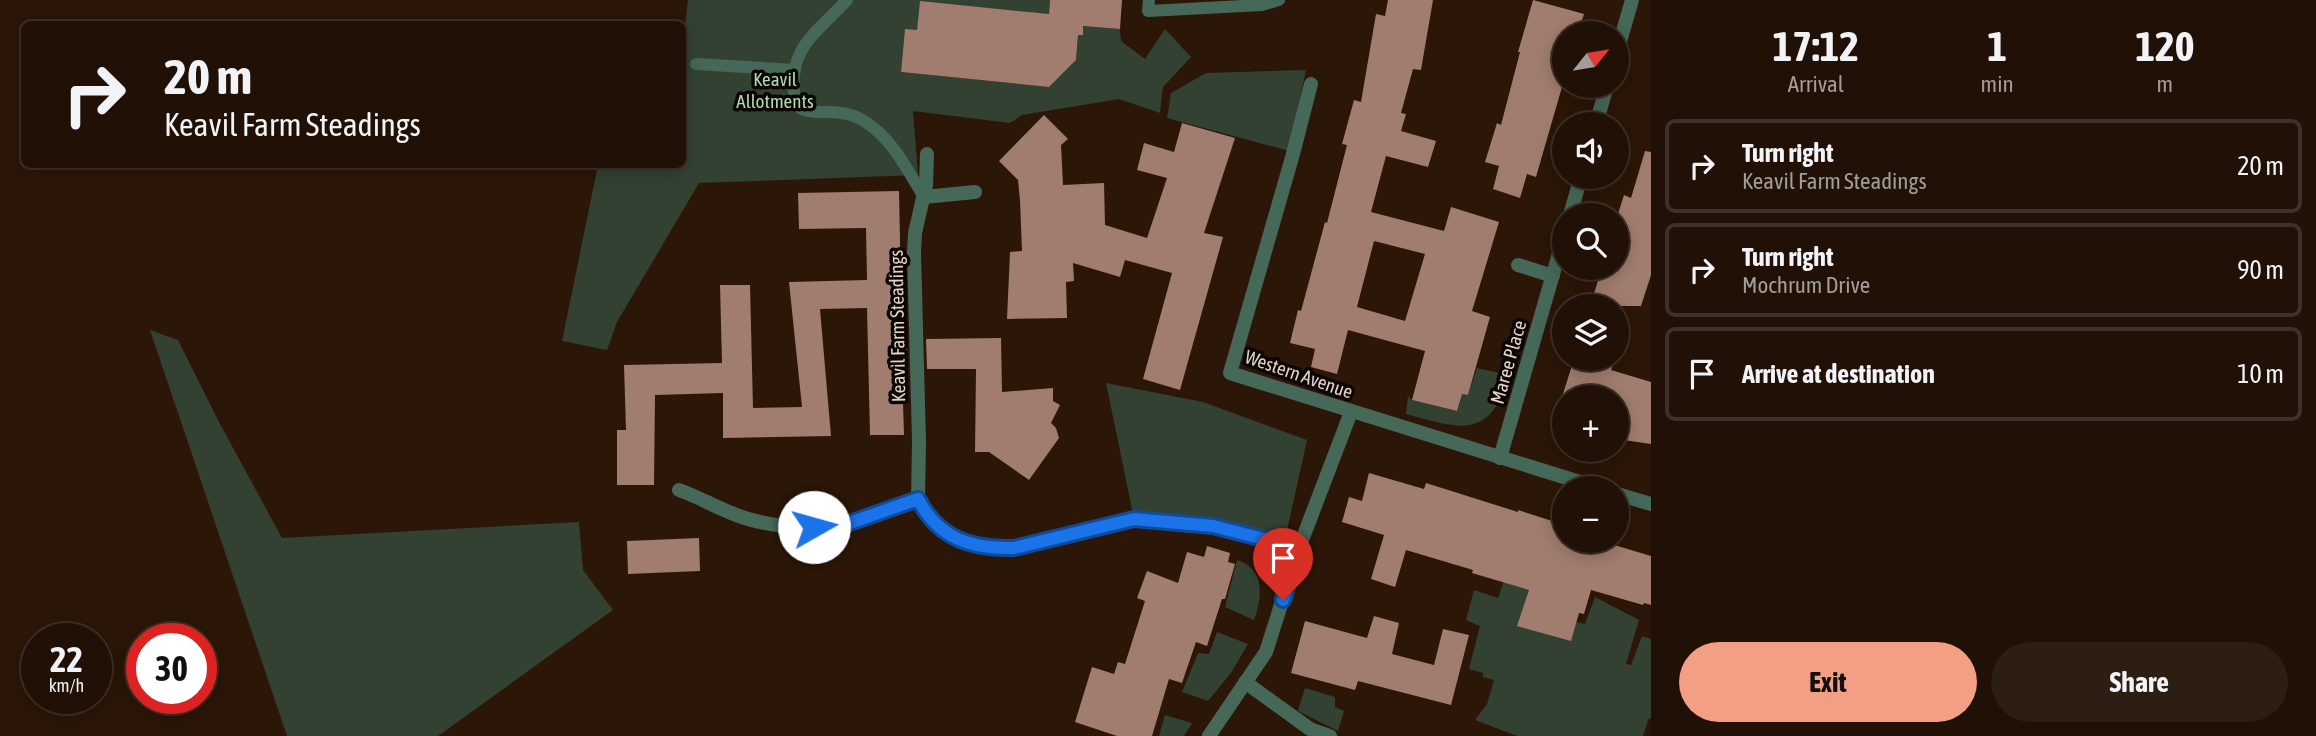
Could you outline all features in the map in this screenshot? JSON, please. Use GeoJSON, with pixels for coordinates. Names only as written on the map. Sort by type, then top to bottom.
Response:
{"type":"FeatureCollection","features":[{"type":"Feature","properties":{"kind":"street"},"geometry":{"type":"LineString","coordinates":[[1626,21],[1632,0]]}},
{"type":"Feature","properties":{"kind":"street","name":"Western Avenue"},"geometry":{"type":"LineString","coordinates":[[1311,84],[1230,373],[1560,476]]}},
{"type":"Feature","properties":{"kind":"street","name":"Keavil Farm Steadings"},"geometry":{"type":"LineString","coordinates":[[918,499],[914,252],[915,233],[926,185],[927,154]]}},
{"type":"Feature","properties":{"kind":"street"},"geometry":{"type":"LineString","coordinates":[[924,197],[975,192]]}},
{"type":"Feature","properties":{"kind":"street"},"geometry":{"type":"LineString","coordinates":[[1518,265],[1552,276]]}},
{"type":"Feature","properties":{"kind":"street","name":"Maree Place"},"geometry":{"type":"LineString","coordinates":[[1500,458],[1552,279]]}},
{"type":"Feature","properties":{"kind":"street"},"geometry":{"type":"LineString","coordinates":[[1209,736],[1266,652],[1299,548],[1351,412]]}},
{"type":"Feature","properties":{"kind":"street"},"geometry":{"type":"LineString","coordinates":[[679,491],[753,520],[814,527],[841,526],[918,499],[937,526],[971,545],[1014,548],[1134,519],[1213,526],[1299,548]]}},
{"type":"Feature","properties":{"kind":"street"},"geometry":{"type":"LineString","coordinates":[[1629,498],[1651,504]]}},
{"type":"Feature","properties":{"kind":"street"},"geometry":{"type":"LineString","coordinates":[[1245,682],[1310,729],[1330,736]]}},
{"type":"Feature","properties":{"kind":"lane"},"geometry":{"type":"LineString","coordinates":[[847,0],[805,42],[797,58],[794,98],[798,108],[840,112],[866,122],[894,149],[924,197]]}},
{"type":"Feature","properties":{"kind":"lane"},"geometry":{"type":"LineString","coordinates":[[1149,0],[1148,11],[1262,5],[1279,0]]}},
{"type":"Feature","properties":{"kind":"lane"},"geometry":{"type":"LineString","coordinates":[[696,64],[795,71]]}},
{"type":"Feature","properties":{"kind":"green space","name":"Keavil Allotments"},"geometry":{"type":"Polygon","coordinates":[[[688,0],[1050,0],[1049,14],[920,2],[917,30],[905,30],[901,72],[1049,87],[1076,60],[1078,35],[1083,35],[1083,26],[1120,29],[1121,41],[1145,59],[1165,29],[1191,57],[1163,87],[1160,113],[1119,99],[1022,115],[1010,123],[913,111],[918,175],[699,183],[617,322],[607,350],[562,341],[597,168],[686,168],[686,21],[688,0]]]}},
{"type":"Feature","properties":{"kind":"green space"},"geometry":{"type":"Polygon","coordinates":[[[1306,70],[1289,151],[1167,118],[1171,93],[1206,73],[1306,70]]]}},
{"type":"Feature","properties":{"kind":"green space"},"geometry":{"type":"Polygon","coordinates":[[[150,330],[178,340],[282,538],[579,522],[583,570],[613,610],[438,736],[287,736],[150,330]]]}},
{"type":"Feature","properties":{"kind":"green space"},"geometry":{"type":"Polygon","coordinates":[[[1477,368],[1504,374],[1498,403],[1488,416],[1478,423],[1442,424],[1406,414],[1408,396],[1412,400],[1457,411],[1462,394],[1468,395],[1477,368]]]}},
{"type":"Feature","properties":{"kind":"green space"},"geometry":{"type":"Polygon","coordinates":[[[1106,383],[1203,402],[1307,440],[1284,544],[1134,519],[1106,383]]]}},
{"type":"Feature","properties":{"kind":"green space"},"geometry":{"type":"Polygon","coordinates":[[[1237,560],[1246,564],[1257,577],[1260,594],[1254,620],[1225,607],[1237,560]]]}},
{"type":"Feature","properties":{"kind":"green space"},"geometry":{"type":"Polygon","coordinates":[[[1508,569],[1568,620],[1585,624],[1595,597],[1639,620],[1626,664],[1631,665],[1642,636],[1651,639],[1651,719],[1649,718],[1643,736],[1517,736],[1475,720],[1487,704],[1494,680],[1469,669],[1480,626],[1466,620],[1474,590],[1498,598],[1508,569]]]}},
{"type":"Feature","properties":{"kind":"green space"},"geometry":{"type":"Polygon","coordinates":[[[1217,632],[1248,644],[1231,673],[1208,701],[1182,692],[1198,653],[1209,654],[1217,632]]]}},
{"type":"Feature","properties":{"kind":"green space"},"geometry":{"type":"Polygon","coordinates":[[[1305,688],[1335,697],[1335,707],[1344,711],[1338,731],[1298,711],[1305,688]]]}},
{"type":"Feature","properties":{"kind":"green space"},"geometry":{"type":"Polygon","coordinates":[[[1165,715],[1192,723],[1184,736],[1159,736],[1165,715]]]}},
{"type":"Feature","properties":{"kind":"building"},"geometry":{"type":"Polygon","coordinates":[[[1050,0],[1122,0],[1120,29],[1083,26],[1083,35],[1078,35],[1076,60],[1049,87],[901,72],[905,29],[917,30],[920,1],[1049,14],[1050,0]]]}},
{"type":"Feature","properties":{"kind":"building"},"geometry":{"type":"Polygon","coordinates":[[[1388,0],[1433,0],[1421,70],[1413,69],[1401,113],[1406,114],[1401,131],[1436,141],[1428,167],[1386,156],[1371,212],[1444,231],[1451,207],[1499,222],[1472,311],[1490,317],[1468,395],[1462,394],[1457,411],[1412,400],[1425,351],[1348,330],[1337,374],[1311,367],[1315,349],[1290,343],[1325,222],[1327,223],[1347,145],[1342,144],[1354,100],[1361,102],[1376,14],[1385,16],[1388,0]],[[1374,241],[1357,307],[1405,321],[1425,254],[1374,241]]]}},
{"type":"Feature","properties":{"kind":"building"},"geometry":{"type":"Polygon","coordinates":[[[1533,0],[1584,14],[1582,21],[1552,21],[1552,98],[1559,98],[1555,112],[1552,112],[1552,122],[1536,177],[1527,174],[1520,198],[1493,189],[1499,166],[1485,162],[1497,123],[1501,125],[1533,0]]]}},
{"type":"Feature","properties":{"kind":"building"},"geometry":{"type":"Polygon","coordinates":[[[1044,115],[1068,139],[1061,145],[1063,185],[1104,183],[1105,225],[1147,238],[1167,178],[1137,170],[1144,143],[1174,152],[1182,123],[1235,138],[1204,233],[1223,237],[1180,390],[1143,379],[1172,273],[1125,260],[1120,277],[1073,263],[1074,281],[1066,282],[1067,318],[1007,319],[1010,252],[1022,251],[1020,200],[1018,180],[999,161],[1044,115]]]}},
{"type":"Feature","properties":{"kind":"building"},"geometry":{"type":"Polygon","coordinates":[[[1645,151],[1651,152],[1651,275],[1641,306],[1629,306],[1629,294],[1594,294],[1598,280],[1629,280],[1629,203],[1621,203],[1624,195],[1631,198],[1645,151]]]}},
{"type":"Feature","properties":{"kind":"building"},"geometry":{"type":"Polygon","coordinates":[[[899,191],[902,339],[907,339],[907,370],[902,370],[904,435],[870,435],[867,308],[820,309],[831,436],[723,438],[723,393],[655,395],[654,485],[617,485],[617,430],[626,430],[624,365],[722,363],[720,285],[750,285],[753,408],[802,407],[789,282],[867,280],[866,228],[799,229],[798,193],[899,191]]]}},
{"type":"Feature","properties":{"kind":"building"},"geometry":{"type":"Polygon","coordinates":[[[1001,338],[1002,392],[1053,388],[1053,401],[1060,405],[1051,423],[1059,438],[1029,480],[989,452],[975,452],[976,369],[927,369],[926,339],[1001,338]]]}},
{"type":"Feature","properties":{"kind":"building"},"geometry":{"type":"Polygon","coordinates":[[[1570,371],[1614,371],[1651,382],[1651,444],[1629,441],[1629,385],[1566,385],[1570,371]]]}},
{"type":"Feature","properties":{"kind":"building"},"geometry":{"type":"Polygon","coordinates":[[[1369,473],[1424,489],[1426,483],[1552,521],[1552,553],[1629,553],[1629,549],[1651,556],[1651,605],[1591,590],[1584,614],[1579,613],[1571,641],[1517,626],[1529,590],[1472,573],[1473,570],[1406,550],[1395,587],[1371,579],[1384,535],[1342,522],[1349,497],[1362,501],[1369,473]]]}},
{"type":"Feature","properties":{"kind":"building"},"geometry":{"type":"Polygon","coordinates":[[[699,538],[700,571],[628,574],[627,541],[699,538]]]}},
{"type":"Feature","properties":{"kind":"building"},"geometry":{"type":"Polygon","coordinates":[[[1207,546],[1230,553],[1228,562],[1235,564],[1225,599],[1222,599],[1207,646],[1196,642],[1182,683],[1169,679],[1152,736],[1117,736],[1075,722],[1092,667],[1114,674],[1118,662],[1125,664],[1145,601],[1137,598],[1147,571],[1178,583],[1187,552],[1204,557],[1207,546]]]}},
{"type":"Feature","properties":{"kind":"building"},"geometry":{"type":"Polygon","coordinates":[[[1374,616],[1399,623],[1392,654],[1434,665],[1443,629],[1469,635],[1451,705],[1358,681],[1355,690],[1291,673],[1305,621],[1367,638],[1374,616]]]}},
{"type":"Feature","properties":{"kind":"route"},"geometry":{"type":"LineString","coordinates":[[814,527],[841,526],[918,499],[937,526],[950,535],[971,545],[994,548],[1014,548],[1134,519],[1213,526],[1299,548],[1283,600]]}}]}
